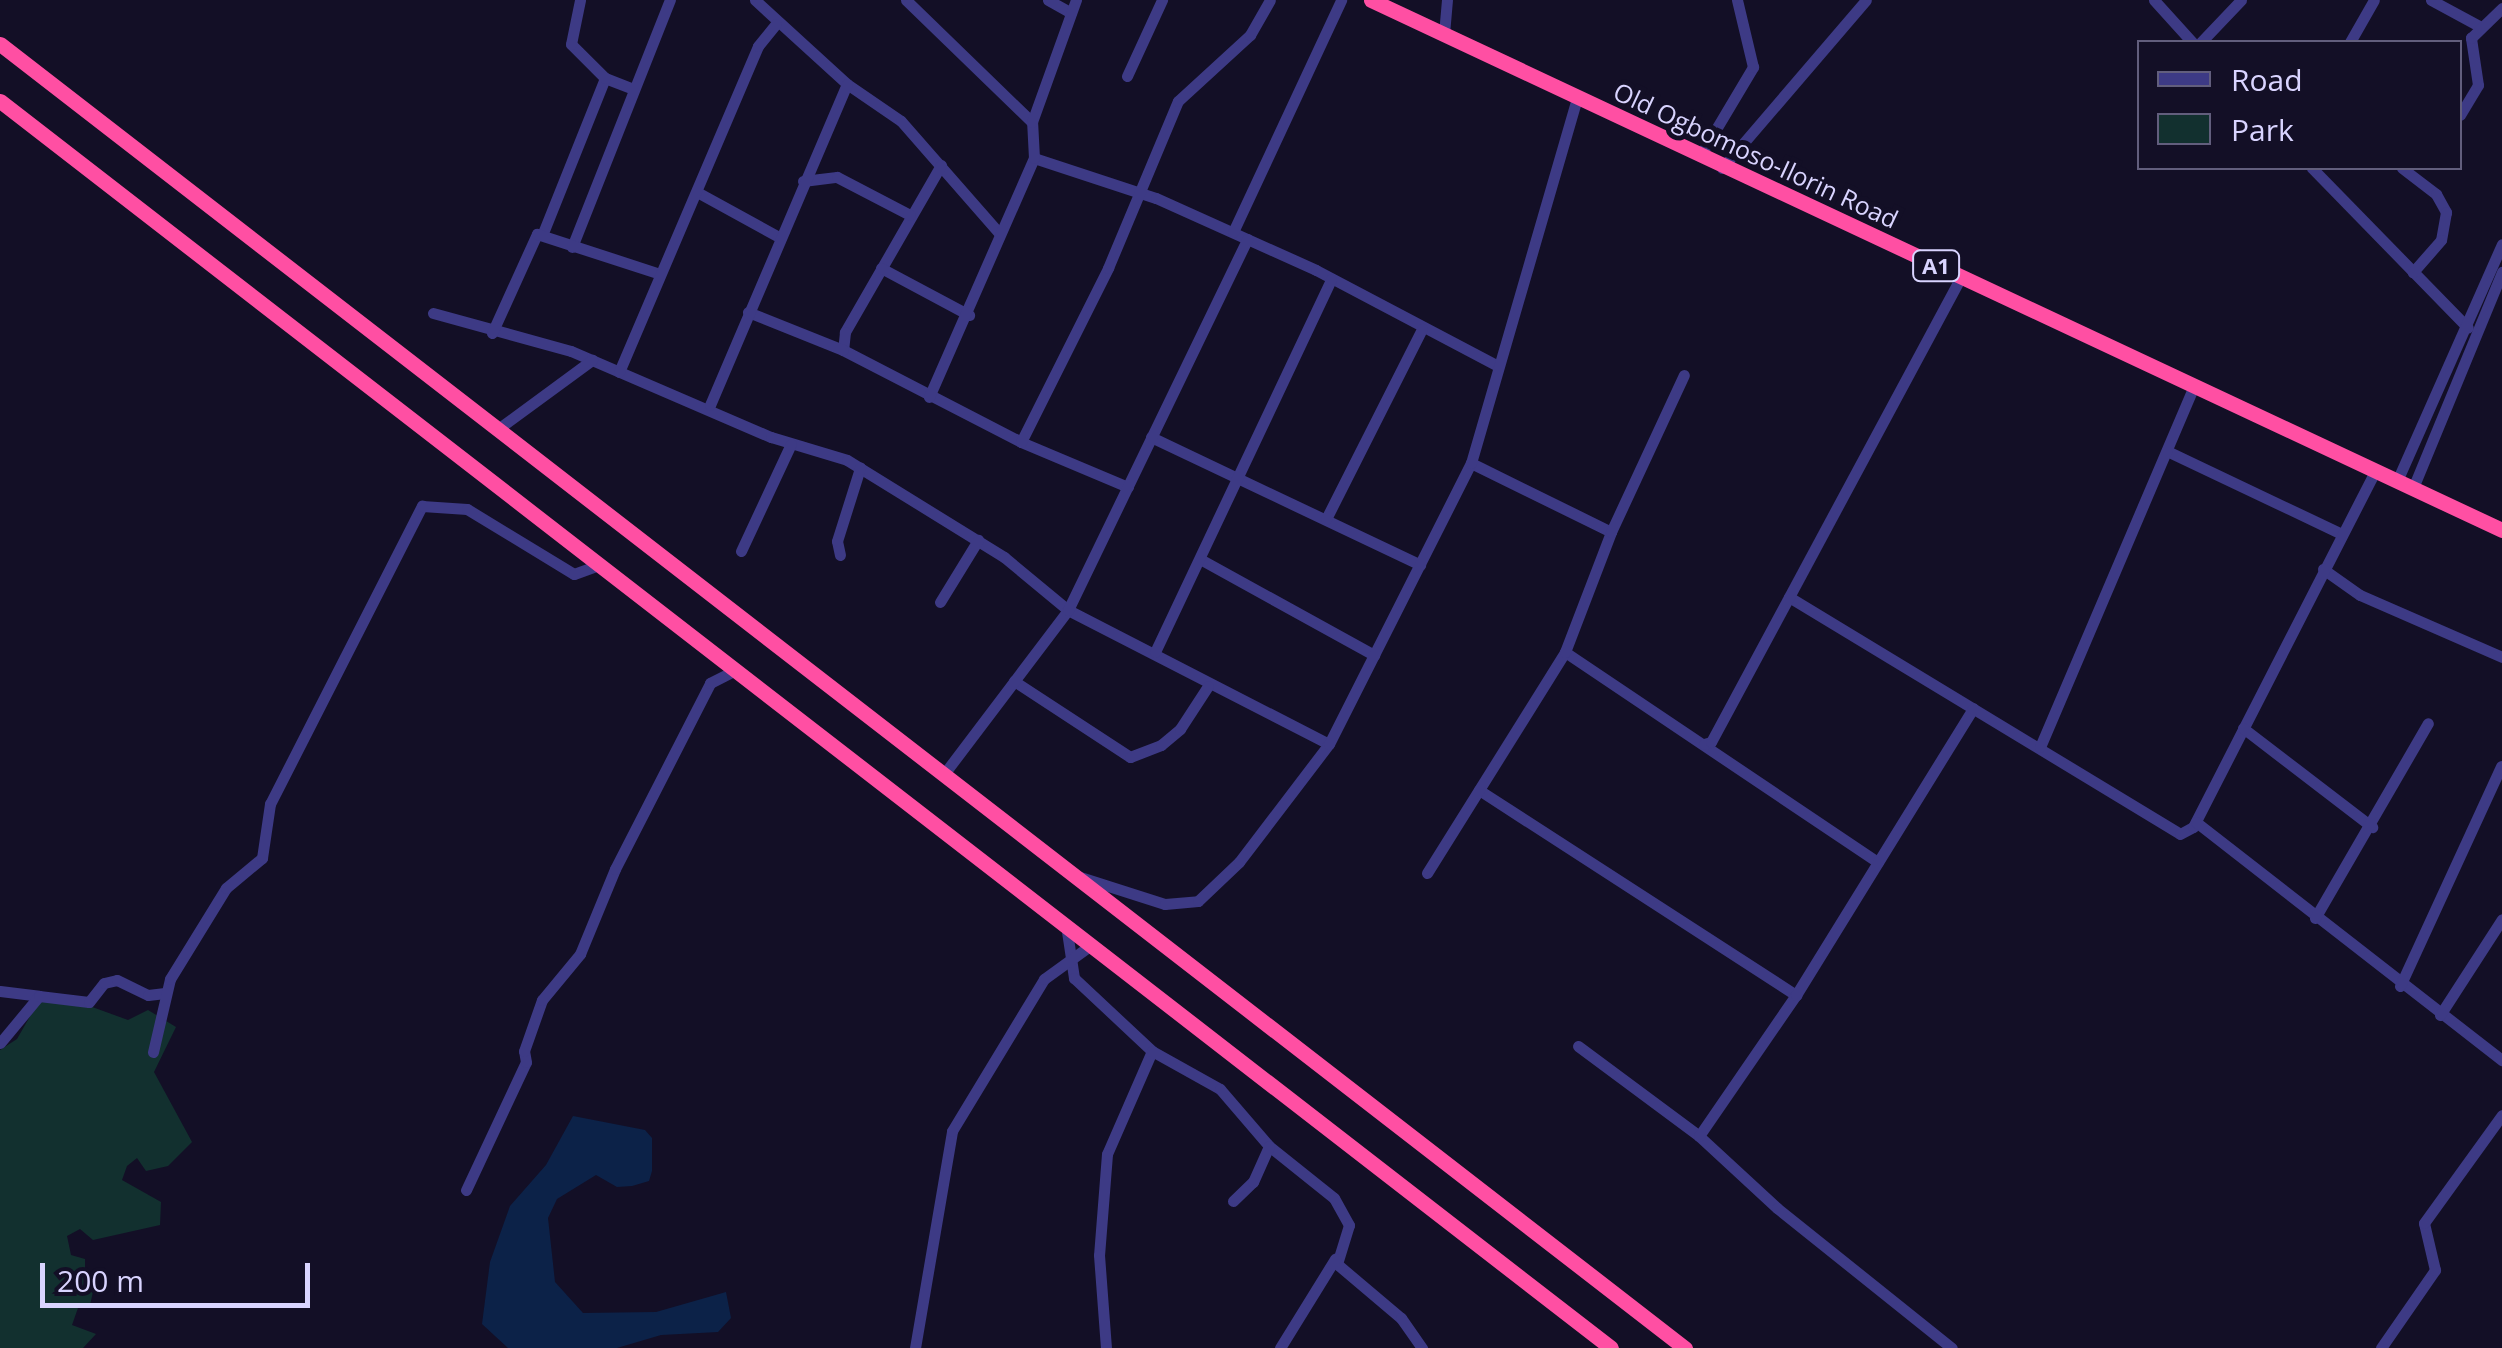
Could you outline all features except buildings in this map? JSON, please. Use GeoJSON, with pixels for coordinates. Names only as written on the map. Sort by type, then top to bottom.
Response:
{"type":"FeatureCollection","features":[{"type":"Feature","properties":{"kind":"highway","name":"Old Ogbomoso-Ilorin Road"},"geometry":{"type":"LineString","coordinates":[[1371,0],[1722,168],[2502,530]]}},
{"type":"Feature","properties":{"kind":"highway"},"geometry":{"type":"LineString","coordinates":[[0,44],[1684,1348]]}},
{"type":"Feature","properties":{"kind":"highway"},"geometry":{"type":"LineString","coordinates":[[0,101],[1612,1348]]}},
{"type":"Feature","properties":{"kind":"street"},"geometry":{"type":"LineString","coordinates":[[580,0],[572,44],[605,78],[631,88]]}},
{"type":"Feature","properties":{"kind":"street"},"geometry":{"type":"LineString","coordinates":[[572,247],[631,88],[670,0]]}},
{"type":"Feature","properties":{"kind":"street"},"geometry":{"type":"LineString","coordinates":[[754,0],[776,24],[847,84],[886,108],[999,233]]}},
{"type":"Feature","properties":{"kind":"street"},"geometry":{"type":"LineString","coordinates":[[906,0],[1032,122]]}},
{"type":"Feature","properties":{"kind":"street"},"geometry":{"type":"LineString","coordinates":[[929,396],[969,316],[999,233],[1034,158],[1032,122],[1073,6],[1048,0]]}},
{"type":"Feature","properties":{"kind":"street"},"geometry":{"type":"LineString","coordinates":[[1127,76],[1162,0]]}},
{"type":"Feature","properties":{"kind":"street"},"geometry":{"type":"LineString","coordinates":[[1020,442],[1178,101],[1250,36],[1270,0]]}},
{"type":"Feature","properties":{"kind":"street"},"geometry":{"type":"LineString","coordinates":[[1233,232],[1342,0]]}},
{"type":"Feature","properties":{"kind":"street"},"geometry":{"type":"LineString","coordinates":[[1444,34],[1447,0]]}},
{"type":"Feature","properties":{"kind":"street"},"geometry":{"type":"LineString","coordinates":[[1700,156],[1753,68],[1737,0]]}},
{"type":"Feature","properties":{"kind":"street"},"geometry":{"type":"LineString","coordinates":[[1722,168],[1866,0]]}},
{"type":"Feature","properties":{"kind":"street"},"geometry":{"type":"LineString","coordinates":[[2154,0],[2190,40]]}},
{"type":"Feature","properties":{"kind":"street"},"geometry":{"type":"LineString","coordinates":[[2202,40],[2241,0]]}},
{"type":"Feature","properties":{"kind":"street"},"geometry":{"type":"LineString","coordinates":[[2351,40],[2374,0]]}},
{"type":"Feature","properties":{"kind":"street"},"geometry":{"type":"LineString","coordinates":[[2430,0],[2480,26]]}},
{"type":"Feature","properties":{"kind":"street"},"geometry":{"type":"LineString","coordinates":[[2462,113],[2478,86],[2471,38],[2502,8]]}},
{"type":"Feature","properties":{"kind":"street"},"geometry":{"type":"LineString","coordinates":[[619,372],[758,46],[776,24]]}},
{"type":"Feature","properties":{"kind":"street"},"geometry":{"type":"LineString","coordinates":[[544,234],[605,78]]}},
{"type":"Feature","properties":{"kind":"street"},"geometry":{"type":"LineString","coordinates":[[710,406],[847,84]]}},
{"type":"Feature","properties":{"kind":"street"},"geometry":{"type":"LineString","coordinates":[[1074,876],[1165,904],[1198,901],[1239,862],[1329,744],[1470,463],[1577,98]]}},
{"type":"Feature","properties":{"kind":"street"},"geometry":{"type":"LineString","coordinates":[[1034,158],[1139,192],[1233,232],[1498,366]]}},
{"type":"Feature","properties":{"kind":"street"},"geometry":{"type":"LineString","coordinates":[[843,350],[845,332],[941,166]]}},
{"type":"Feature","properties":{"kind":"street"},"geometry":{"type":"LineString","coordinates":[[2314,170],[2475,335]]}},
{"type":"Feature","properties":{"kind":"street"},"geometry":{"type":"LineString","coordinates":[[2413,272],[2446,227],[2443,202],[2422,173]]}},
{"type":"Feature","properties":{"kind":"street"},"geometry":{"type":"LineString","coordinates":[[803,181],[837,177],[910,215]]}},
{"type":"Feature","properties":{"kind":"street"},"geometry":{"type":"LineString","coordinates":[[697,192],[779,237]]}},
{"type":"Feature","properties":{"kind":"street"},"geometry":{"type":"LineString","coordinates":[[492,334],[530,239],[544,234],[572,247],[660,274]]}},
{"type":"Feature","properties":{"kind":"street"},"geometry":{"type":"LineString","coordinates":[[944,774],[1068,610],[1247,239]]}},
{"type":"Feature","properties":{"kind":"street"},"geometry":{"type":"LineString","coordinates":[[2414,488],[2498,274],[2502,244]]}},
{"type":"Feature","properties":{"kind":"street"},"geometry":{"type":"LineString","coordinates":[[881,268],[969,316]]}},
{"type":"Feature","properties":{"kind":"street"},"geometry":{"type":"LineString","coordinates":[[2397,481],[2464,324],[2498,274]]}},
{"type":"Feature","properties":{"kind":"street"},"geometry":{"type":"LineString","coordinates":[[1709,745],[1961,277]]}},
{"type":"Feature","properties":{"kind":"street"},"geometry":{"type":"LineString","coordinates":[[1155,652],[1331,280]]}},
{"type":"Feature","properties":{"kind":"street"},"geometry":{"type":"LineString","coordinates":[[748,312],[843,350],[1020,442],[1128,488]]}},
{"type":"Feature","properties":{"kind":"street"},"geometry":{"type":"LineString","coordinates":[[433,313],[492,334],[592,360],[710,406],[791,444],[860,468],[978,540],[1068,610],[1155,652],[1208,686],[1329,744]]}},
{"type":"Feature","properties":{"kind":"street"},"geometry":{"type":"LineString","coordinates":[[1326,519],[1422,328]]}},
{"type":"Feature","properties":{"kind":"street"},"geometry":{"type":"LineString","coordinates":[[498,429],[592,360]]}},
{"type":"Feature","properties":{"kind":"street"},"geometry":{"type":"LineString","coordinates":[[1427,872],[1566,652],[1611,532],[1684,375]]}},
{"type":"Feature","properties":{"kind":"street"},"geometry":{"type":"LineString","coordinates":[[2040,747],[2194,386]]}},
{"type":"Feature","properties":{"kind":"street"},"geometry":{"type":"LineString","coordinates":[[1151,437],[1420,565]]}},
{"type":"Feature","properties":{"kind":"street"},"geometry":{"type":"LineString","coordinates":[[741,551],[791,444]]}},
{"type":"Feature","properties":{"kind":"street"},"geometry":{"type":"LineString","coordinates":[[2167,451],[2342,534]]}},
{"type":"Feature","properties":{"kind":"street"},"geometry":{"type":"LineString","coordinates":[[1470,463],[1611,532]]}},
{"type":"Feature","properties":{"kind":"street"},"geometry":{"type":"LineString","coordinates":[[840,555],[838,542],[860,468]]}},
{"type":"Feature","properties":{"kind":"street"},"geometry":{"type":"LineString","coordinates":[[1789,598],[2040,747],[2165,830],[2180,834],[2196,822],[2375,470]]}},
{"type":"Feature","properties":{"kind":"street"},"geometry":{"type":"LineString","coordinates":[[153,1052],[165,992],[226,888],[262,858],[270,804],[422,506],[467,509],[574,574],[599,565]]}},
{"type":"Feature","properties":{"kind":"street"},"geometry":{"type":"LineString","coordinates":[[940,602],[978,540]]}},
{"type":"Feature","properties":{"kind":"street"},"geometry":{"type":"LineString","coordinates":[[1200,559],[1374,655]]}},
{"type":"Feature","properties":{"kind":"street"},"geometry":{"type":"LineString","coordinates":[[2324,569],[2360,595],[2502,657]]}},
{"type":"Feature","properties":{"kind":"street"},"geometry":{"type":"LineString","coordinates":[[1566,652],[1878,862]]}},
{"type":"Feature","properties":{"kind":"street"},"geometry":{"type":"LineString","coordinates":[[466,1190],[522,1073],[542,1000],[580,954],[615,869],[710,683],[736,670]]}},
{"type":"Feature","properties":{"kind":"street"},"geometry":{"type":"LineString","coordinates":[[1014,681],[1130,756],[1161,746],[1180,729],[1208,686]]}},
{"type":"Feature","properties":{"kind":"street"},"geometry":{"type":"LineString","coordinates":[[1700,1136],[1796,996],[1974,708]]}},
{"type":"Feature","properties":{"kind":"street"},"geometry":{"type":"LineString","coordinates":[[2315,918],[2372,826],[2428,723]]}},
{"type":"Feature","properties":{"kind":"street"},"geometry":{"type":"LineString","coordinates":[[2242,728],[2372,826]]}},
{"type":"Feature","properties":{"kind":"street"},"geometry":{"type":"LineString","coordinates":[[2400,986],[2501,766]]}},
{"type":"Feature","properties":{"kind":"street"},"geometry":{"type":"LineString","coordinates":[[1479,790],[1796,996]]}},
{"type":"Feature","properties":{"kind":"street"},"geometry":{"type":"LineString","coordinates":[[2196,822],[2400,986],[2502,1060]]}},
{"type":"Feature","properties":{"kind":"street"},"geometry":{"type":"LineString","coordinates":[[2440,1015],[2502,919]]}},
{"type":"Feature","properties":{"kind":"street"},"geometry":{"type":"LineString","coordinates":[[1066,925],[1068,963],[1074,978],[1152,1051],[1220,1089],[1269,1146],[1334,1198],[1348,1218],[1335,1259],[1280,1348]]}},
{"type":"Feature","properties":{"kind":"street"},"geometry":{"type":"LineString","coordinates":[[915,1348],[952,1131],[1044,979],[1092,945]]}},
{"type":"Feature","properties":{"kind":"street"},"geometry":{"type":"LineString","coordinates":[[0,990],[89,1002],[104,983],[118,980],[148,995],[165,992]]}},
{"type":"Feature","properties":{"kind":"street"},"geometry":{"type":"LineString","coordinates":[[0,1042],[29,1015],[39,996]]}},
{"type":"Feature","properties":{"kind":"street"},"geometry":{"type":"LineString","coordinates":[[1578,1046],[1700,1136],[1777,1208],[1952,1348]]}},
{"type":"Feature","properties":{"kind":"street"},"geometry":{"type":"LineString","coordinates":[[1106,1348],[1099,1255],[1107,1154],[1152,1051]]}},
{"type":"Feature","properties":{"kind":"street"},"geometry":{"type":"LineString","coordinates":[[2381,1348],[2435,1270],[2424,1223],[2502,1115]]}},
{"type":"Feature","properties":{"kind":"street"},"geometry":{"type":"LineString","coordinates":[[1233,1201],[1253,1182],[1269,1146]]}},
{"type":"Feature","properties":{"kind":"street"},"geometry":{"type":"LineString","coordinates":[[1335,1259],[1401,1318],[1422,1348]]}},
{"type":"Feature","properties":{"kind":"green space"},"geometry":{"type":"Polygon","coordinates":[[[40,999],[84,1004],[128,1020],[148,1010],[176,1027],[154,1072],[192,1142],[168,1166],[146,1171],[137,1158],[127,1166],[122,1180],[161,1202],[160,1225],[93,1240],[80,1229],[67,1236],[71,1255],[85,1259],[85,1275],[95,1283],[90,1305],[78,1308],[72,1325],[96,1334],[83,1348],[0,1348],[0,1050],[17,1039],[40,999]]]}},
{"type":"Feature","properties":{"kind":"water"},"geometry":{"type":"Polygon","coordinates":[[[573,1116],[645,1130],[652,1138],[652,1171],[649,1181],[632,1186],[617,1187],[596,1175],[557,1199],[548,1218],[555,1282],[583,1313],[656,1312],[726,1292],[731,1318],[718,1332],[661,1335],[617,1348],[508,1348],[482,1324],[490,1262],[510,1206],[546,1165],[573,1116]]]}}]}
